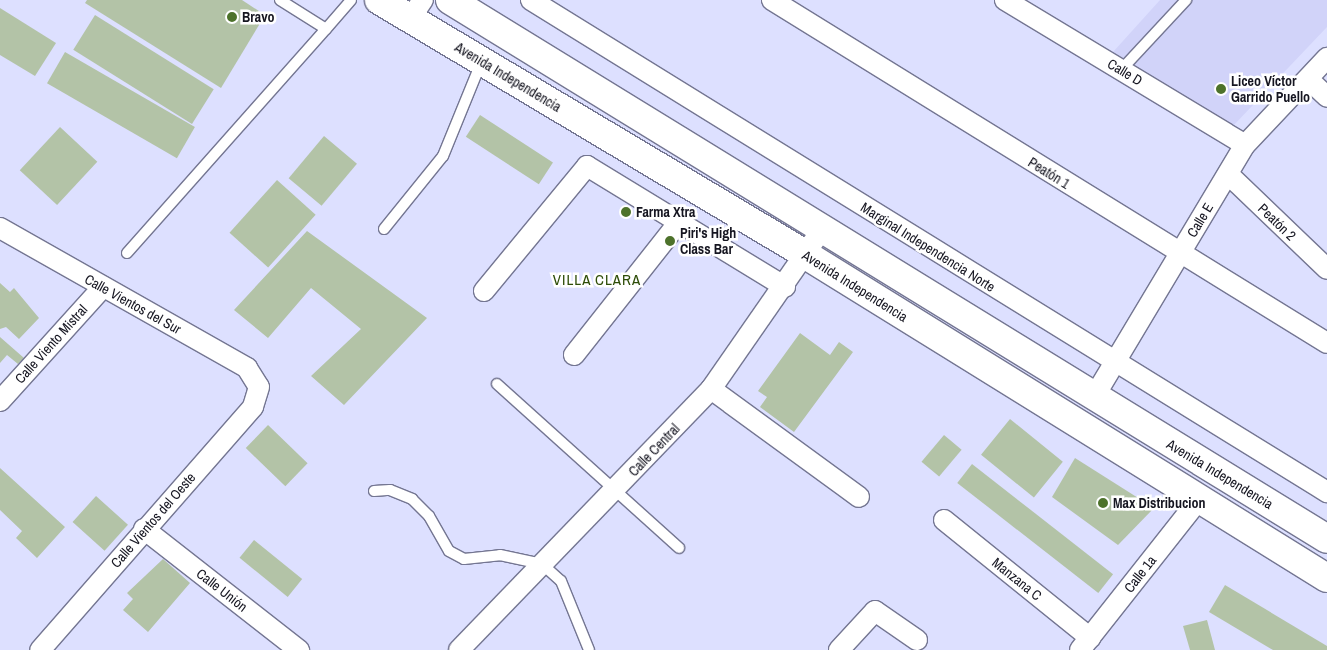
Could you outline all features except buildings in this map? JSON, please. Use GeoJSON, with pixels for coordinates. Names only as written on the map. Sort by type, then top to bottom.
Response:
{"type":"FeatureCollection","features":[{"type":"Feature","properties":{"kind":"main road","name":"Avenida Independencia"},"geometry":{"type":"LineString","coordinates":[[379,0],[416,9],[482,62],[806,255],[1327,578]]}},
{"type":"Feature","properties":{"kind":"main road","name":"Avenida Independencia"},"geometry":{"type":"LineString","coordinates":[[450,0],[1327,539]]}},
{"type":"Feature","properties":{"kind":"street","name":"Marginal Independencia Norte"},"geometry":{"type":"LineString","coordinates":[[531,0],[1114,363],[1327,492]]}},
{"type":"Feature","properties":{"kind":"street","name":"Peatón 1"},"geometry":{"type":"LineString","coordinates":[[772,0],[1180,254],[1327,343]]}},
{"type":"Feature","properties":{"kind":"street","name":"Calle D"},"geometry":{"type":"LineString","coordinates":[[1005,0],[1245,145]]}},
{"type":"Feature","properties":{"kind":"street","name":"Calle E"},"geometry":{"type":"LineString","coordinates":[[1094,397],[1245,145],[1327,58]]}},
{"type":"Feature","properties":{"kind":"street"},"geometry":{"type":"LineString","coordinates":[[1308,79],[1327,97]]}},
{"type":"Feature","properties":{"kind":"street"},"geometry":{"type":"LineString","coordinates":[[484,291],[587,166],[680,221],[785,287]]}},
{"type":"Feature","properties":{"kind":"street","name":"Peatón 2"},"geometry":{"type":"LineString","coordinates":[[1228,174],[1327,270]]}},
{"type":"Feature","properties":{"kind":"street"},"geometry":{"type":"LineString","coordinates":[[574,355],[680,221]]}},
{"type":"Feature","properties":{"kind":"street","name":"Calle Vientos del Sur"},"geometry":{"type":"LineString","coordinates":[[0,228],[247,368],[259,387]]}},
{"type":"Feature","properties":{"kind":"street","name":"Calle Central"},"geometry":{"type":"LineString","coordinates":[[459,650],[614,492],[711,389],[785,287],[822,229]]}},
{"type":"Feature","properties":{"kind":"street","name":"Calle Viento Mistral"},"geometry":{"type":"LineString","coordinates":[[0,401],[102,287]]}},
{"type":"Feature","properties":{"kind":"street","name":"Calle Vientos del Oeste"},"geometry":{"type":"LineString","coordinates":[[40,650],[144,529],[253,407],[259,387]]}},
{"type":"Feature","properties":{"kind":"street"},"geometry":{"type":"LineString","coordinates":[[711,389],[859,497]]}},
{"type":"Feature","properties":{"kind":"street","name":"Calle 1a"},"geometry":{"type":"LineString","coordinates":[[1085,644],[1200,498]]}},
{"type":"Feature","properties":{"kind":"street","name":"Manzana C"},"geometry":{"type":"LineString","coordinates":[[944,520],[1085,644]]}},
{"type":"Feature","properties":{"kind":"street","name":"Calle Unión"},"geometry":{"type":"LineString","coordinates":[[144,529],[299,650]]}},
{"type":"Feature","properties":{"kind":"street"},"geometry":{"type":"LineString","coordinates":[[839,650],[875,611],[917,640]]}},
{"type":"Feature","properties":{"kind":"lane"},"geometry":{"type":"LineString","coordinates":[[280,0],[326,29]]}},
{"type":"Feature","properties":{"kind":"lane"},"geometry":{"type":"LineString","coordinates":[[127,253],[351,0]]}},
{"type":"Feature","properties":{"kind":"lane"},"geometry":{"type":"LineString","coordinates":[[1121,70],[1186,0]]}},
{"type":"Feature","properties":{"kind":"lane"},"geometry":{"type":"LineString","coordinates":[[384,229],[443,156],[482,62]]}},
{"type":"Feature","properties":{"kind":"lane"},"geometry":{"type":"LineString","coordinates":[[498,384],[614,492],[678,548]]}},
{"type":"Feature","properties":{"kind":"lane"},"geometry":{"type":"LineString","coordinates":[[374,491],[390,490],[412,498],[429,516],[448,551],[464,559],[500,555],[542,564],[561,581],[589,650]]}},
{"type":"Feature","properties":{"kind":"shaded area","name":"Liceo Víctor Garrido Puello"},"geometry":{"type":"Polygon","coordinates":[[[1160,0],[1327,0],[1327,27],[1233,126],[1113,52],[1160,0]]]}},
{"type":"Feature","properties":{"kind":"place","name":"Bravo"},"geometry":{"type":"Point","coordinates":[232,17]}},
{"type":"Feature","properties":{"kind":"place","name":"Liceo Víctor Garrido Puello"},"geometry":{"type":"Point","coordinates":[1221,89]}},
{"type":"Feature","properties":{"kind":"place","name":"Farma Xtra"},"geometry":{"type":"Point","coordinates":[626,212]}},
{"type":"Feature","properties":{"kind":"place","name":"Piri's High Class Bar"},"geometry":{"type":"Point","coordinates":[670,241]}},
{"type":"Feature","properties":{"kind":"place","name":"Max Distribucion"},"geometry":{"type":"Point","coordinates":[1103,503]}},
{"type":"Feature","properties":{"kind":"district","name":"VILLA CLARA"},"geometry":{"type":"Point","coordinates":[597,280]}}]}
